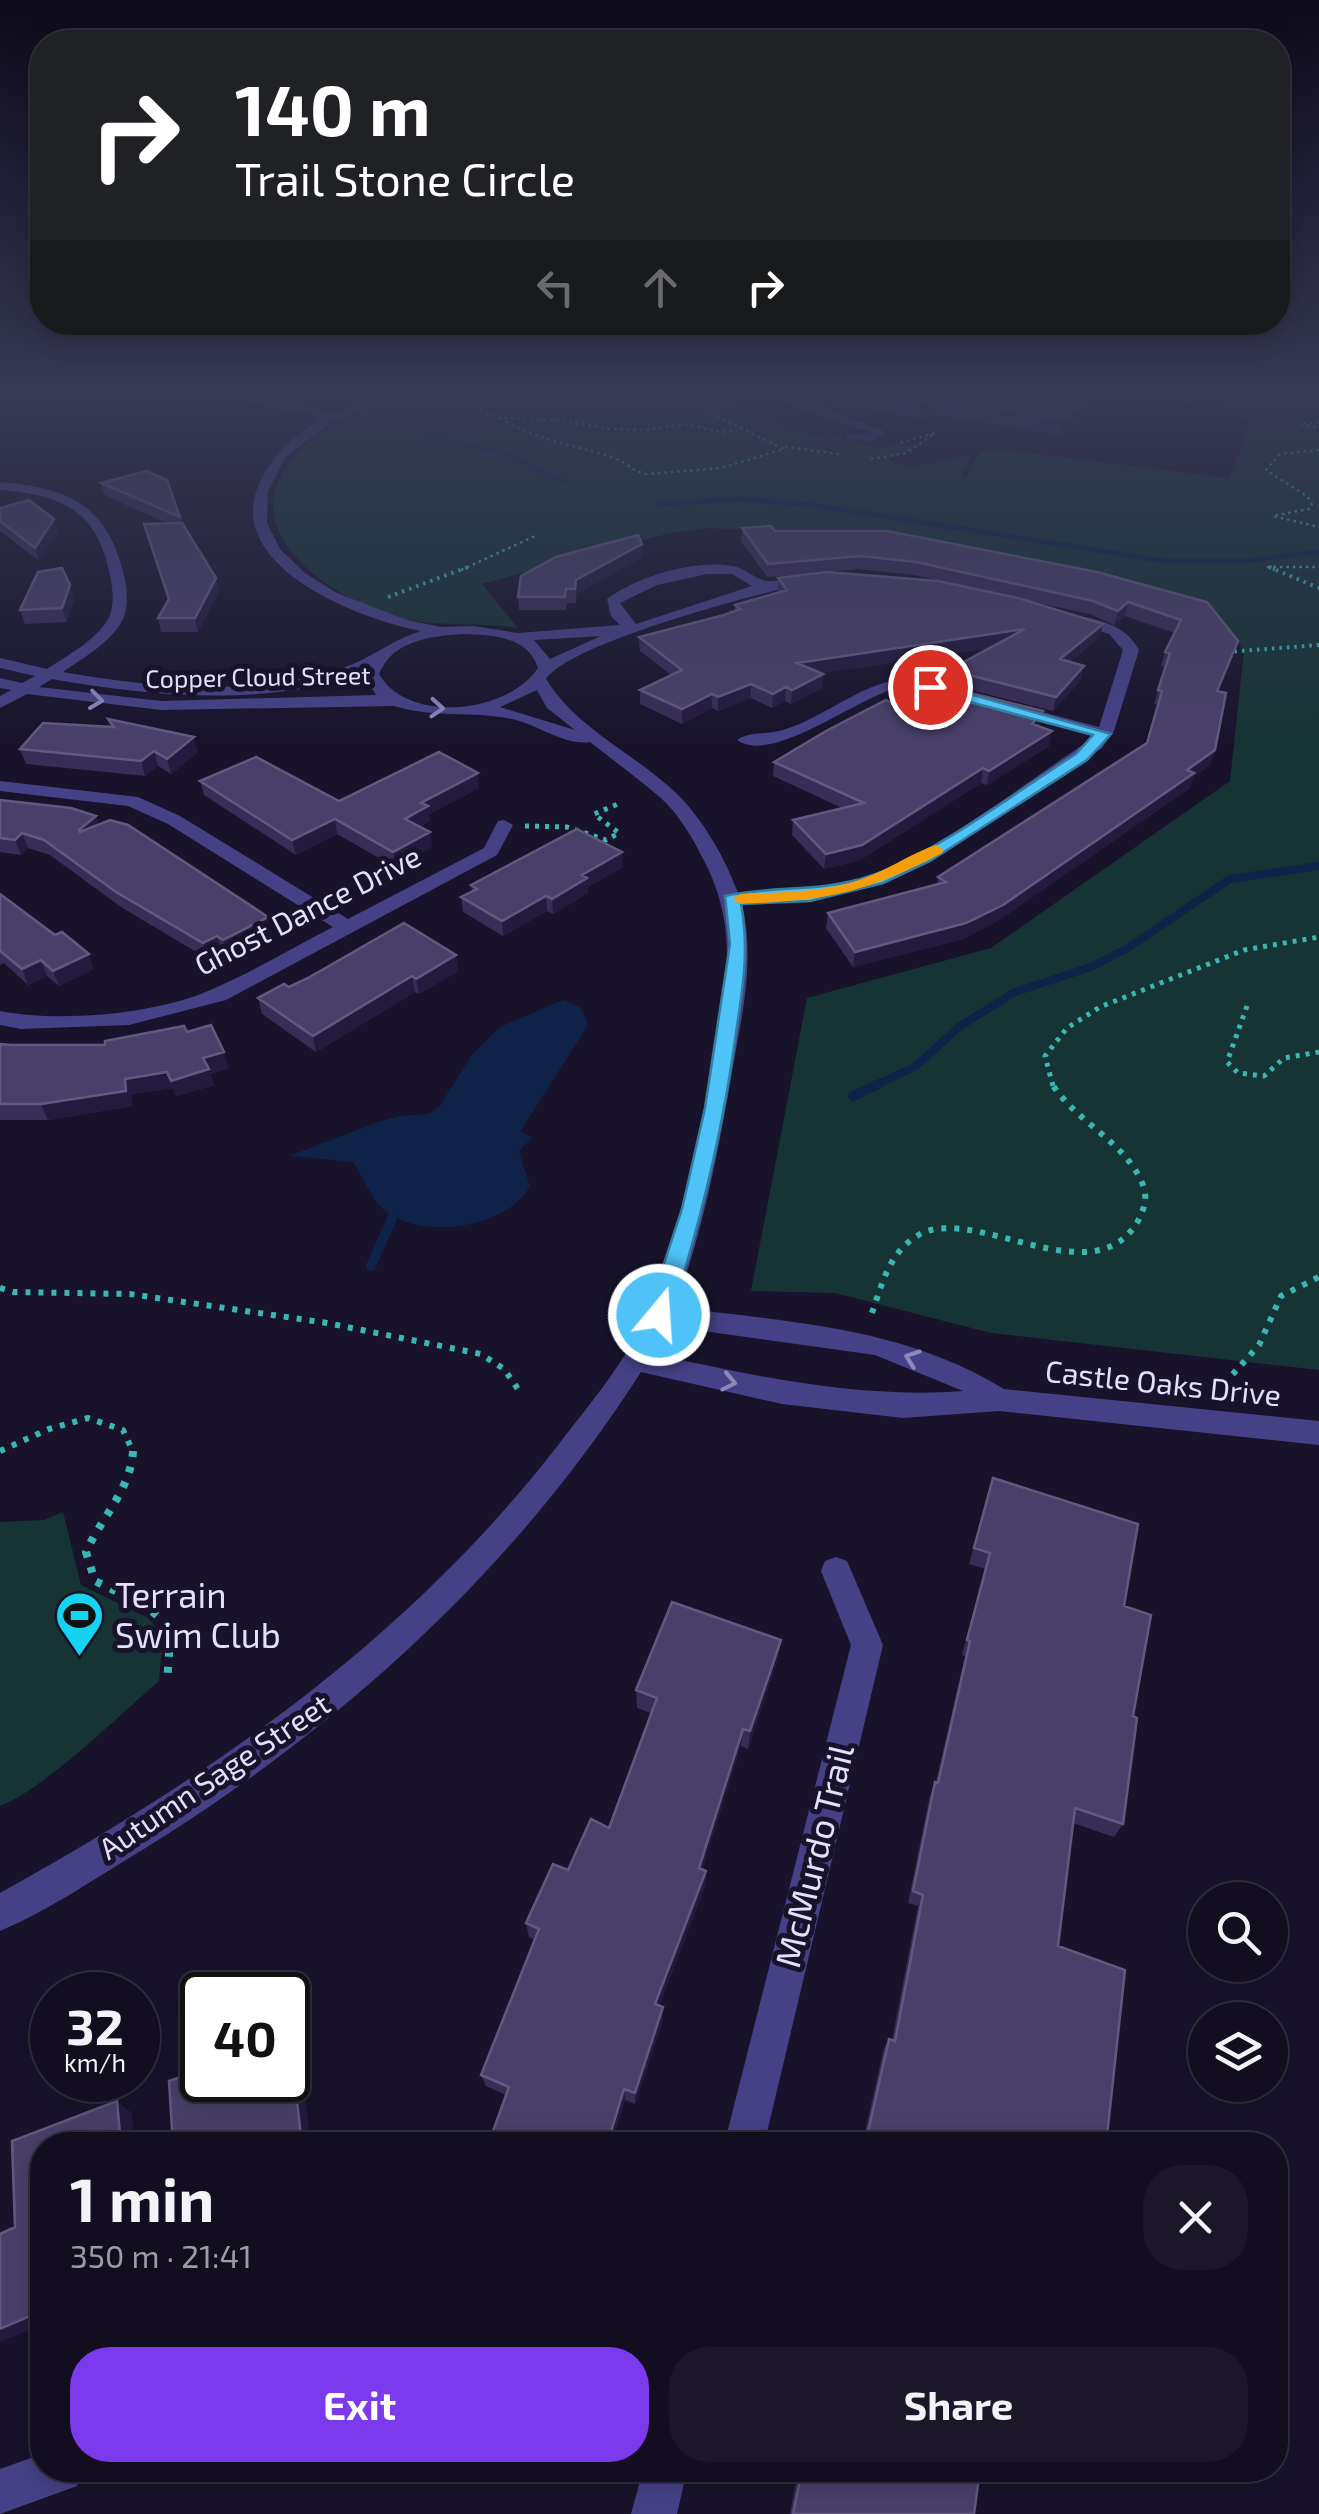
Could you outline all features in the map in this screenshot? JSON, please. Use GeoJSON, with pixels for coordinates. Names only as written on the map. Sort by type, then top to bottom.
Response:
{"type":"FeatureCollection","features":[{"type":"Feature","properties":{"kind":"street"},"geometry":{"type":"LineString","coordinates":[[0,704],[113,624],[122,598],[116,574],[94,520],[81,507]]}},
{"type":"Feature","properties":{"kind":"street"},"geometry":{"type":"LineString","coordinates":[[260,507],[260,528],[274,554],[296,574],[354,608],[412,626],[515,637],[633,629]]}},
{"type":"Feature","properties":{"kind":"street"},"geometry":{"type":"LineString","coordinates":[[633,629],[613,606],[615,597],[625,592],[711,568],[734,570],[761,586]]}},
{"type":"Feature","properties":{"kind":"street"},"geometry":{"type":"LineString","coordinates":[[479,708],[516,698],[576,650],[633,629],[679,618],[761,586],[826,576]]}},
{"type":"Feature","properties":{"kind":"street"},"geometry":{"type":"LineString","coordinates":[[354,608],[384,640],[371,674],[373,682],[398,702]]}},
{"type":"Feature","properties":{"kind":"street"},"geometry":{"type":"LineString","coordinates":[[732,899],[810,896],[877,880],[924,857],[1081,757],[1104,734],[1131,650],[1128,640],[1112,630],[1054,614]]}},
{"type":"Feature","properties":{"kind":"street","name":"Copper Cloud Street"},"geometry":{"type":"LineString","coordinates":[[0,662],[46,674],[136,687],[213,689],[340,674],[412,639],[447,631]]}},
{"type":"Feature","properties":{"kind":"street","name":"Autumn Sage Street"},"geometry":{"type":"LineString","coordinates":[[0,1912],[185,1804],[302,1725],[399,1643],[500,1539],[568,1456],[634,1360],[659,1315],[694,1209],[715,1108],[739,944],[732,899],[685,814],[670,796],[554,705],[539,650],[515,637]]}},
{"type":"Feature","properties":{"kind":"street","name":"Copper Cloud Street"},"geometry":{"type":"LineString","coordinates":[[0,683],[137,705],[248,706],[347,699],[444,710],[479,708]]}},
{"type":"Feature","properties":{"kind":"street"},"geometry":{"type":"LineString","coordinates":[[745,740],[786,735],[892,684],[909,683],[969,698]]}},
{"type":"Feature","properties":{"kind":"street"},"geometry":{"type":"LineString","coordinates":[[988,703],[1104,734]]}},
{"type":"Feature","properties":{"kind":"street","name":"Autumn Sage Street"},"geometry":{"type":"LineString","coordinates":[[479,708],[524,717],[606,747]]}},
{"type":"Feature","properties":{"kind":"street"},"geometry":{"type":"LineString","coordinates":[[0,786],[132,801],[174,820],[349,928]]}},
{"type":"Feature","properties":{"kind":"street","name":"Ghost Dance Drive"},"geometry":{"type":"LineString","coordinates":[[0,1018],[22,1022],[129,1018],[218,995],[491,851],[504,825]]}},
{"type":"Feature","properties":{"kind":"street","name":"Castle Oaks Drive"},"geometry":{"type":"LineString","coordinates":[[659,1315],[876,1345],[960,1376],[1000,1400]]}},
{"type":"Feature","properties":{"kind":"street","name":"Castle Oaks Drive"},"geometry":{"type":"LineString","coordinates":[[634,1360],[782,1394],[903,1407],[1000,1400],[1319,1433]]}},
{"type":"Feature","properties":{"kind":"street","name":"McMurdo Trail"},"geometry":{"type":"LineString","coordinates":[[747,2132],[867,1645],[836,1571]]}},
{"type":"Feature","properties":{"kind":"street"},"geometry":{"type":"LineString","coordinates":[[0,2492],[30,2481]]}},
{"type":"Feature","properties":{"kind":"path"},"geometry":{"type":"LineString","coordinates":[[1310,507],[1273,516],[1319,527]]}},
{"type":"Feature","properties":{"kind":"path"},"geometry":{"type":"LineString","coordinates":[[378,601],[485,561],[535,536]]}},
{"type":"Feature","properties":{"kind":"path"},"geometry":{"type":"LineString","coordinates":[[1319,567],[1268,567],[1319,588]]}},
{"type":"Feature","properties":{"kind":"path"},"geometry":{"type":"LineString","coordinates":[[1212,650],[1241,652],[1284,644],[1319,644]]}},
{"type":"Feature","properties":{"kind":"path"},"geometry":{"type":"LineString","coordinates":[[504,825],[566,826],[601,841],[612,839],[619,833],[594,814],[618,804]]}},
{"type":"Feature","properties":{"kind":"path"},"geometry":{"type":"LineString","coordinates":[[872,1313],[879,1281],[894,1252],[922,1233],[956,1225],[1068,1252],[1109,1248],[1134,1227],[1148,1200],[1142,1176],[1054,1086],[1045,1056],[1068,1028],[1100,1008],[1244,950],[1319,937]]}},
{"type":"Feature","properties":{"kind":"path"},"geometry":{"type":"LineString","coordinates":[[1247,1006],[1227,1062],[1238,1073],[1264,1076],[1284,1058],[1319,1052]]}},
{"type":"Feature","properties":{"kind":"path"},"geometry":{"type":"LineString","coordinates":[[1224,1384],[1259,1345],[1281,1296],[1319,1277]]}},
{"type":"Feature","properties":{"kind":"path"},"geometry":{"type":"LineString","coordinates":[[0,1288],[14,1292],[130,1294],[327,1323],[481,1354],[504,1368],[520,1392]]}},
{"type":"Feature","properties":{"kind":"path"},"geometry":{"type":"LineString","coordinates":[[0,1451],[48,1429],[88,1418],[123,1430],[134,1454],[127,1484],[100,1520],[86,1552],[94,1581],[144,1605],[171,1626],[167,1682]]}},
{"type":"Feature","properties":{"kind":"green space"},"geometry":{"type":"Polygon","coordinates":[[[273,507],[1319,507],[1319,1370],[991,1333],[835,1293],[751,1291],[807,998],[991,948],[1230,781],[1244,651],[1214,612],[892,535],[707,528],[666,534],[482,584],[518,628],[435,623],[387,614],[336,590],[293,554],[279,531],[273,507]]]}},
{"type":"Feature","properties":{"kind":"green space","name":"Terrain Swim Club"},"geometry":{"type":"Polygon","coordinates":[[[63,1512],[81,1585],[148,1618],[163,1635],[159,1681],[60,1768],[0,1806],[0,1522],[44,1520],[63,1512]]]}},
{"type":"Feature","properties":{"kind":"water"},"geometry":{"type":"Polygon","coordinates":[[[563,1000],[581,1007],[588,1025],[520,1132],[532,1137],[519,1152],[530,1186],[519,1201],[502,1212],[461,1226],[418,1225],[398,1219],[382,1208],[353,1162],[289,1156],[378,1122],[428,1114],[439,1107],[471,1056],[500,1027],[563,1000]]]}},
{"type":"Feature","properties":{"kind":"building"},"geometry":{"type":"Polygon","coordinates":[[[39,507],[54,519],[35,548],[0,521],[0,508],[39,507]]]}},
{"type":"Feature","properties":{"kind":"building"},"geometry":{"type":"Polygon","coordinates":[[[158,507],[177,507],[180,517],[158,507]]]}},
{"type":"Feature","properties":{"kind":"building"},"geometry":{"type":"Polygon","coordinates":[[[182,523],[216,578],[195,618],[158,618],[169,599],[144,524],[182,523]]]}},
{"type":"Feature","properties":{"kind":"building"},"geometry":{"type":"Polygon","coordinates":[[[771,526],[775,531],[887,531],[1097,572],[1207,602],[1238,641],[1217,691],[1226,693],[1215,750],[1187,770],[1194,773],[1003,905],[966,923],[855,952],[828,913],[946,882],[938,877],[1147,743],[1170,653],[1165,652],[1181,620],[1128,602],[1118,611],[1093,601],[916,562],[860,556],[768,564],[742,528],[771,526]]]}},
{"type":"Feature","properties":{"kind":"building"},"geometry":{"type":"Polygon","coordinates":[[[638,535],[642,544],[576,580],[575,589],[566,589],[565,597],[518,597],[521,576],[556,557],[638,535]]]}},
{"type":"Feature","properties":{"kind":"building"},"geometry":{"type":"Polygon","coordinates":[[[62,568],[70,585],[62,608],[20,610],[38,572],[62,568]]]}},
{"type":"Feature","properties":{"kind":"building"},"geometry":{"type":"Polygon","coordinates":[[[827,572],[938,581],[1018,598],[1103,624],[1060,659],[1084,666],[1056,697],[949,670],[1025,629],[797,663],[823,674],[792,690],[786,687],[773,694],[751,684],[718,697],[712,694],[682,709],[640,690],[682,670],[639,637],[724,615],[740,609],[735,605],[787,590],[778,578],[827,572]]]}},
{"type":"Feature","properties":{"kind":"building"},"geometry":{"type":"Polygon","coordinates":[[[927,682],[1043,711],[1032,724],[1052,731],[989,771],[983,768],[862,845],[826,854],[793,820],[864,803],[774,762],[826,731],[927,682]]]}},
{"type":"Feature","properties":{"kind":"building"},"geometry":{"type":"Polygon","coordinates":[[[108,719],[194,737],[167,759],[154,751],[141,761],[20,749],[43,723],[114,727],[108,719]]]}},
{"type":"Feature","properties":{"kind":"building"},"geometry":{"type":"Polygon","coordinates":[[[439,752],[478,773],[421,803],[428,806],[405,819],[430,832],[393,852],[335,819],[292,840],[200,781],[256,757],[339,801],[439,752]]]}},
{"type":"Feature","properties":{"kind":"building"},"geometry":{"type":"Polygon","coordinates":[[[0,800],[71,808],[96,816],[80,832],[110,820],[128,825],[268,917],[223,940],[217,936],[203,943],[116,892],[44,840],[22,833],[15,840],[0,838],[0,800]]]}},
{"type":"Feature","properties":{"kind":"building"},"geometry":{"type":"Polygon","coordinates":[[[577,829],[622,852],[582,875],[587,878],[552,899],[546,896],[502,921],[461,897],[477,889],[471,885],[577,829]]]}},
{"type":"Feature","properties":{"kind":"building"},"geometry":{"type":"Polygon","coordinates":[[[0,894],[55,935],[62,932],[89,954],[53,971],[41,960],[22,969],[0,951],[0,894]]]}},
{"type":"Feature","properties":{"kind":"building"},"geometry":{"type":"Polygon","coordinates":[[[404,923],[456,955],[416,979],[412,976],[313,1036],[258,998],[284,984],[289,987],[308,978],[404,923]]]}},
{"type":"Feature","properties":{"kind":"building"},"geometry":{"type":"Polygon","coordinates":[[[211,1025],[224,1052],[203,1058],[209,1069],[171,1081],[167,1072],[125,1079],[126,1091],[41,1104],[0,1104],[0,1044],[105,1045],[105,1041],[184,1026],[187,1032],[211,1025]]]}},
{"type":"Feature","properties":{"kind":"building"},"geometry":{"type":"Polygon","coordinates":[[[993,1478],[1138,1524],[1124,1606],[1151,1615],[1133,1716],[1137,1718],[1123,1824],[1075,1808],[1058,1946],[1125,1970],[1107,2132],[868,2132],[889,2039],[895,2041],[923,1895],[913,1891],[970,1641],[967,1640],[990,1553],[974,1548],[993,1478]]]}},
{"type":"Feature","properties":{"kind":"building"},"geometry":{"type":"Polygon","coordinates":[[[672,1602],[781,1640],[750,1731],[743,1729],[699,1868],[706,1871],[655,2004],[663,2007],[635,2093],[624,2089],[611,2132],[493,2132],[509,2087],[481,2075],[539,1929],[526,1923],[553,1864],[568,1870],[591,1819],[609,1828],[657,1698],[636,1690],[672,1602]]]}},
{"type":"Feature","properties":{"kind":"building"},"geometry":{"type":"Polygon","coordinates":[[[180,2077],[180,2102],[297,2102],[300,2132],[172,2132],[169,2081],[180,2077]]]}},
{"type":"Feature","properties":{"kind":"building"},"geometry":{"type":"Polygon","coordinates":[[[117,2102],[120,2132],[36,2132],[117,2102]]]}},
{"type":"Feature","properties":{"kind":"building"},"geometry":{"type":"Polygon","coordinates":[[[30,2134],[30,2316],[0,2329],[0,2234],[15,2227],[12,2141],[30,2134]]]}},
{"type":"Feature","properties":{"kind":"building"},"geometry":{"type":"Polygon","coordinates":[[[800,2482],[978,2482],[974,2514],[793,2514],[800,2482]]]}},
{"type":"Feature","properties":{"kind":"waterway"},"geometry":{"type":"LineString","coordinates":[[828,507],[1164,561],[1246,561],[1319,552]]}},
{"type":"Feature","properties":{"kind":"waterway"},"geometry":{"type":"LineString","coordinates":[[874,1086],[916,1066],[960,1026],[1015,992],[1091,967],[1126,949],[1230,879],[1319,866]]}},
{"type":"Feature","properties":{"kind":"waterway"},"geometry":{"type":"LineString","coordinates":[[853,1096],[879,1084]]}},
{"type":"Feature","properties":{"kind":"waterway"},"geometry":{"type":"LineString","coordinates":[[371,1266],[393,1216]]}},
{"type":"Feature","properties":{"kind":"slow traffic"},"geometry":{"type":"LineString","coordinates":[[741,899],[810,896],[847,889],[877,880],[936,850]]}},
{"type":"Feature","properties":{"kind":"place","name":"Terrain Swim Club"},"geometry":{"type":"Point","coordinates":[80,1658]}},
{"type":"Feature","properties":{"kind":"route"},"geometry":{"type":"LineString","coordinates":[[659,1315],[694,1209],[715,1108],[739,944],[732,899],[810,896],[877,880],[924,857],[1081,757],[1104,734],[930,687]]}}]}
